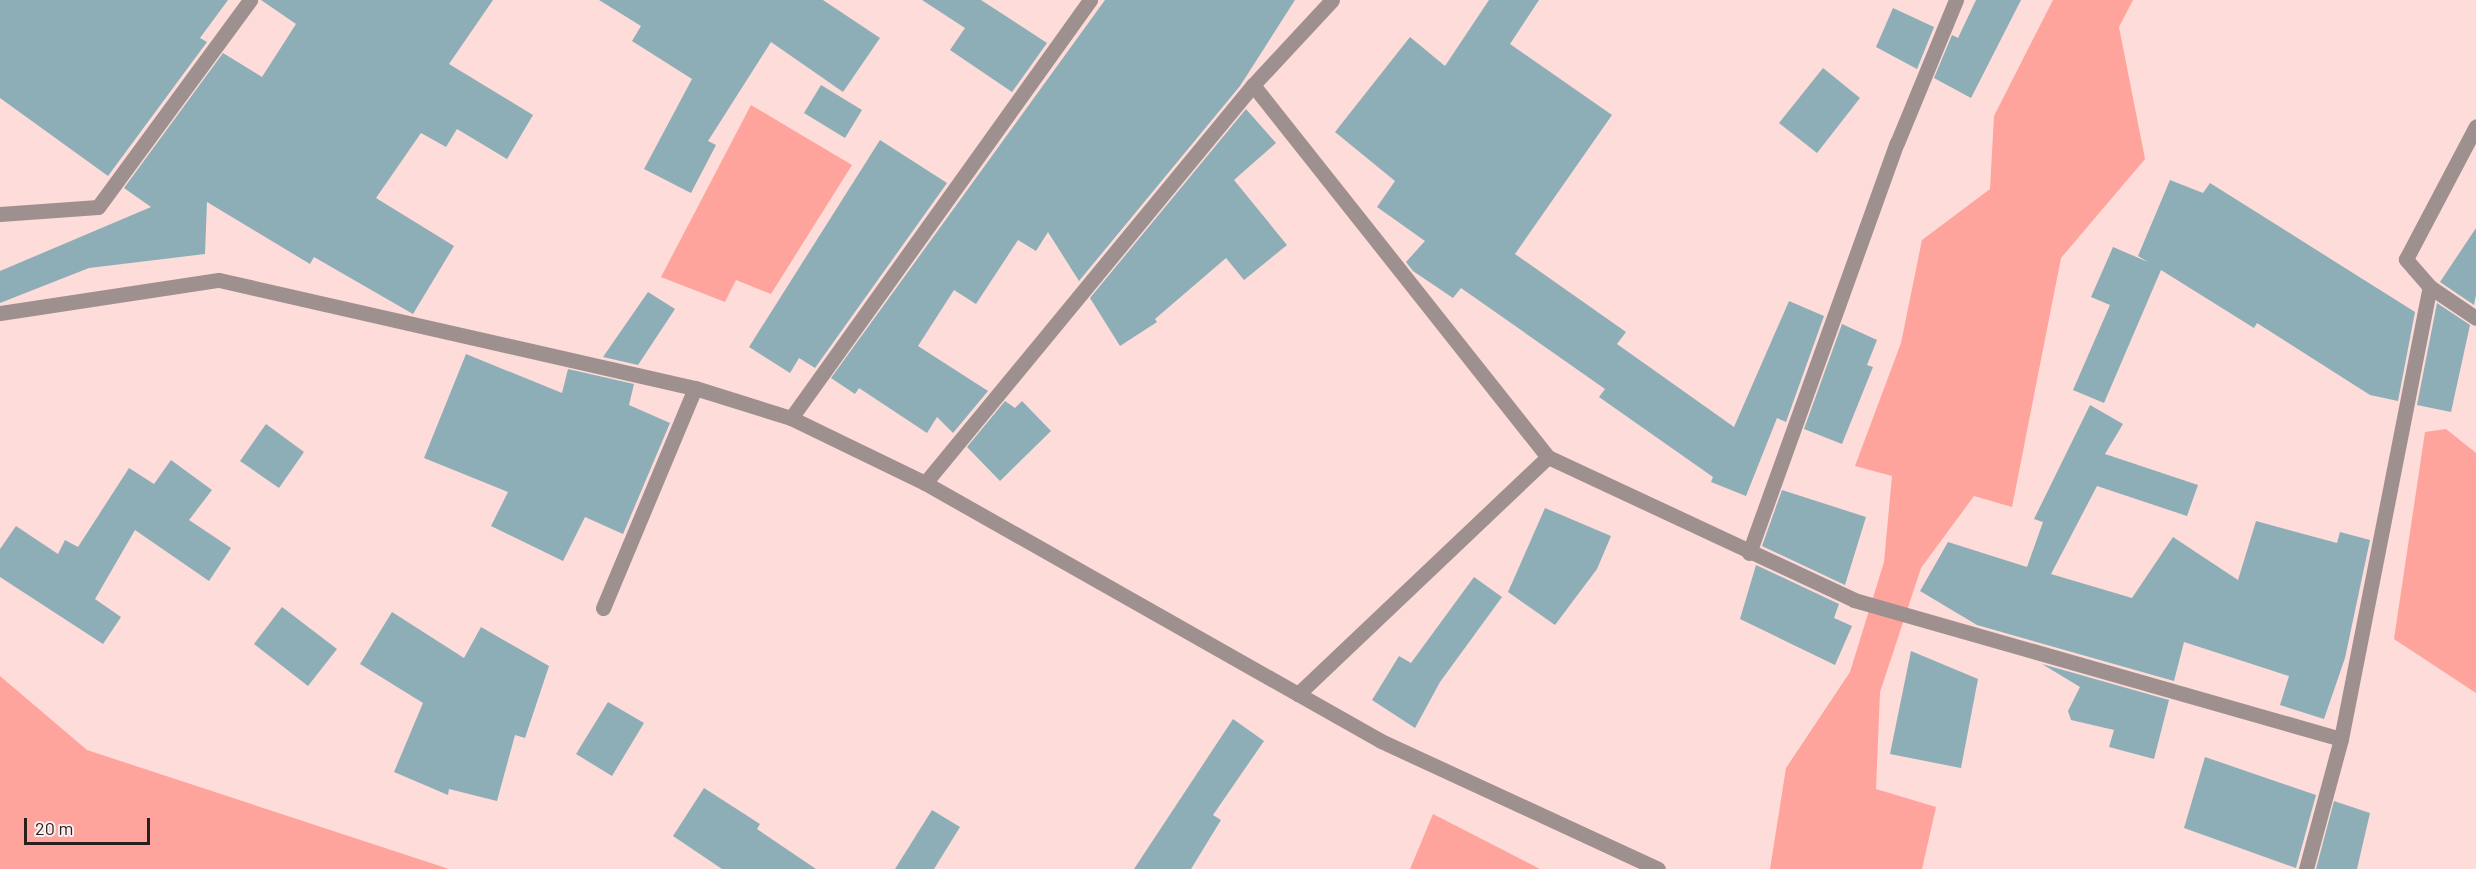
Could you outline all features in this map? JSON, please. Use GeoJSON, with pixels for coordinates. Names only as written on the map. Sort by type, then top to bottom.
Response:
{"type":"FeatureCollection","features":[{"type":"Feature","properties":{"kind":"street"},"geometry":{"type":"LineString","coordinates":[[0,214],[98,207],[250,0]]}},
{"type":"Feature","properties":{"kind":"street"},"geometry":{"type":"LineString","coordinates":[[791,417],[1090,0]]}},
{"type":"Feature","properties":{"kind":"street"},"geometry":{"type":"LineString","coordinates":[[925,483],[1253,85],[1332,0]]}},
{"type":"Feature","properties":{"kind":"street"},"geometry":{"type":"LineString","coordinates":[[1749,553],[1897,143],[1956,0]]}},
{"type":"Feature","properties":{"kind":"street"},"geometry":{"type":"LineString","coordinates":[[1253,85],[1548,457],[1749,553],[1854,600],[1942,623],[2341,739]]}},
{"type":"Feature","properties":{"kind":"street"},"geometry":{"type":"LineString","coordinates":[[2476,126],[2406,259],[2430,286],[2476,318]]}},
{"type":"Feature","properties":{"kind":"street"},"geometry":{"type":"LineString","coordinates":[[0,313],[219,280],[695,388],[791,417],[925,483],[1381,741],[1658,869]]}},
{"type":"Feature","properties":{"kind":"street"},"geometry":{"type":"LineString","coordinates":[[2306,869],[2341,739],[2430,286]]}},
{"type":"Feature","properties":{"kind":"street"},"geometry":{"type":"LineString","coordinates":[[603,608],[695,388]]}},
{"type":"Feature","properties":{"kind":"street"},"geometry":{"type":"LineString","coordinates":[[1298,694],[1548,457]]}},
{"type":"Feature","properties":{"kind":"shaded area"},"geometry":{"type":"Polygon","coordinates":[[[2053,0],[2133,0],[2119,27],[2145,159],[2061,258],[2012,507],[1974,496],[1921,568],[1880,692],[1876,789],[1936,807],[1922,869],[1770,869],[1786,768],[1850,672],[1884,562],[1892,476],[1855,466],[1901,343],[1922,240],[1990,189],[1994,116],[2053,0]]]}},
{"type":"Feature","properties":{"kind":"shaded area"},"geometry":{"type":"Polygon","coordinates":[[[751,105],[852,165],[771,294],[736,280],[725,302],[661,277],[751,105]]]}},
{"type":"Feature","properties":{"kind":"shaded area"},"geometry":{"type":"Polygon","coordinates":[[[2446,429],[2476,453],[2476,693],[2394,639],[2425,432],[2446,429]]]}},
{"type":"Feature","properties":{"kind":"shaded area"},"geometry":{"type":"Polygon","coordinates":[[[0,676],[87,750],[449,869],[0,869],[0,676]]]}},
{"type":"Feature","properties":{"kind":"shaded area"},"geometry":{"type":"Polygon","coordinates":[[[1433,814],[1540,869],[1410,869],[1433,814]]]}},
{"type":"Feature","properties":{"kind":"building"},"geometry":{"type":"Polygon","coordinates":[[[0,0],[228,0],[200,38],[207,42],[108,176],[0,98],[0,0]]]}},
{"type":"Feature","properties":{"kind":"building"},"geometry":{"type":"Polygon","coordinates":[[[261,0],[493,0],[449,64],[533,115],[507,159],[457,129],[446,147],[421,133],[376,198],[454,246],[413,314],[314,257],[310,264],[207,202],[205,254],[89,268],[0,303],[0,271],[151,207],[124,188],[223,53],[262,77],[296,24],[261,0]]]}},
{"type":"Feature","properties":{"kind":"building"},"geometry":{"type":"Polygon","coordinates":[[[599,0],[823,0],[880,38],[843,92],[771,42],[708,141],[716,145],[691,193],[644,169],[692,79],[632,41],[641,26],[599,0]]]}},
{"type":"Feature","properties":{"kind":"building"},"geometry":{"type":"Polygon","coordinates":[[[922,0],[981,0],[1047,43],[1012,92],[950,50],[965,28],[922,0]]]}},
{"type":"Feature","properties":{"kind":"building"},"geometry":{"type":"Polygon","coordinates":[[[1105,0],[1295,0],[1240,86],[1079,281],[1048,232],[1036,251],[1018,240],[976,304],[954,290],[918,346],[988,391],[953,433],[937,417],[927,433],[859,388],[855,394],[831,378],[1105,0]]]}},
{"type":"Feature","properties":{"kind":"building"},"geometry":{"type":"Polygon","coordinates":[[[1489,0],[1539,0],[1510,44],[1612,115],[1515,254],[1626,332],[1617,344],[1734,427],[1789,301],[1824,316],[1786,422],[1777,418],[1746,496],[1711,482],[1713,477],[1599,397],[1605,389],[1461,288],[1453,298],[1413,271],[1406,262],[1425,241],[1377,207],[1395,181],[1335,132],[1410,37],[1445,66],[1489,0]]]}},
{"type":"Feature","properties":{"kind":"building"},"geometry":{"type":"Polygon","coordinates":[[[1976,0],[2021,0],[1971,98],[1934,78],[1952,35],[1958,38],[1976,0]]]}},
{"type":"Feature","properties":{"kind":"building"},"geometry":{"type":"Polygon","coordinates":[[[1893,8],[1934,27],[1917,69],[1876,47],[1893,8]]]}},
{"type":"Feature","properties":{"kind":"building"},"geometry":{"type":"Polygon","coordinates":[[[1823,68],[1860,98],[1817,153],[1779,123],[1823,68]]]}},
{"type":"Feature","properties":{"kind":"building"},"geometry":{"type":"Polygon","coordinates":[[[821,85],[862,110],[845,138],[804,113],[821,85]]]}},
{"type":"Feature","properties":{"kind":"building"},"geometry":{"type":"Polygon","coordinates":[[[1246,109],[1276,143],[1234,180],[1287,245],[1244,280],[1226,258],[1155,319],[1157,322],[1120,346],[1090,298],[1246,109]]]}},
{"type":"Feature","properties":{"kind":"building"},"geometry":{"type":"Polygon","coordinates":[[[880,140],[947,183],[815,368],[799,358],[790,373],[749,347],[880,140]]]}},
{"type":"Feature","properties":{"kind":"building"},"geometry":{"type":"Polygon","coordinates":[[[2170,180],[2203,193],[2210,183],[2415,312],[2398,401],[2370,395],[2257,323],[2254,328],[2161,270],[2104,403],[2073,390],[2110,305],[2091,297],[2113,247],[2148,262],[2138,256],[2170,180]]]}},
{"type":"Feature","properties":{"kind":"building"},"geometry":{"type":"Polygon","coordinates":[[[2476,228],[2476,295],[2474,305],[2440,282],[2476,228]]]}},
{"type":"Feature","properties":{"kind":"building"},"geometry":{"type":"Polygon","coordinates":[[[648,292],[675,309],[638,365],[603,357],[648,292]]]}},
{"type":"Feature","properties":{"kind":"building"},"geometry":{"type":"Polygon","coordinates":[[[2437,303],[2470,325],[2451,412],[2417,405],[2437,303]]]}},
{"type":"Feature","properties":{"kind":"building"},"geometry":{"type":"Polygon","coordinates":[[[1842,324],[1877,340],[1867,365],[1873,367],[1842,444],[1804,429],[1842,324]]]}},
{"type":"Feature","properties":{"kind":"building"},"geometry":{"type":"Polygon","coordinates":[[[466,354],[562,393],[568,369],[634,384],[629,405],[670,423],[623,534],[585,517],[563,561],[491,526],[508,492],[424,458],[466,354]]]}},
{"type":"Feature","properties":{"kind":"building"},"geometry":{"type":"Polygon","coordinates":[[[1005,401],[1015,408],[1022,401],[1051,431],[1000,481],[967,447],[1005,401]]]}},
{"type":"Feature","properties":{"kind":"building"},"geometry":{"type":"Polygon","coordinates":[[[2090,405],[2123,424],[2105,454],[2198,485],[2187,516],[2097,486],[2051,574],[2132,598],[2173,537],[2238,580],[2256,521],[2337,543],[2340,532],[2370,540],[2345,658],[2324,719],[2280,705],[2289,676],[2184,642],[2174,681],[1977,625],[1920,591],[1948,542],[2027,567],[2043,522],[2034,519],[2090,405]]]}},
{"type":"Feature","properties":{"kind":"building"},"geometry":{"type":"Polygon","coordinates":[[[266,424],[304,452],[279,488],[240,461],[266,424]]]}},
{"type":"Feature","properties":{"kind":"building"},"geometry":{"type":"Polygon","coordinates":[[[171,460],[212,490],[189,520],[231,548],[209,581],[135,530],[95,599],[121,617],[103,644],[0,577],[0,549],[16,526],[58,554],[65,540],[78,547],[129,468],[154,484],[171,460]]]}},
{"type":"Feature","properties":{"kind":"building"},"geometry":{"type":"Polygon","coordinates":[[[1782,490],[1866,517],[1845,585],[1762,546],[1782,490]]]}},
{"type":"Feature","properties":{"kind":"building"},"geometry":{"type":"Polygon","coordinates":[[[1545,508],[1611,536],[1597,569],[1555,625],[1508,592],[1545,508]]]}},
{"type":"Feature","properties":{"kind":"building"},"geometry":{"type":"Polygon","coordinates":[[[1756,565],[1839,604],[1834,618],[1852,626],[1835,665],[1740,619],[1756,565]]]}},
{"type":"Feature","properties":{"kind":"building"},"geometry":{"type":"Polygon","coordinates":[[[1474,577],[1502,597],[1440,682],[1415,728],[1372,700],[1399,656],[1411,663],[1474,577]]]}},
{"type":"Feature","properties":{"kind":"building"},"geometry":{"type":"Polygon","coordinates":[[[282,607],[337,649],[308,686],[254,644],[282,607]]]}},
{"type":"Feature","properties":{"kind":"building"},"geometry":{"type":"Polygon","coordinates":[[[392,612],[464,658],[481,627],[549,666],[525,738],[515,735],[497,801],[449,789],[448,795],[394,772],[423,703],[360,664],[392,612]]]}},
{"type":"Feature","properties":{"kind":"building"},"geometry":{"type":"Polygon","coordinates":[[[1911,651],[1978,679],[1961,768],[1890,754],[1911,651]]]}},
{"type":"Feature","properties":{"kind":"building"},"geometry":{"type":"Polygon","coordinates":[[[2042,664],[2169,700],[2154,759],[2109,747],[2114,730],[2071,720],[2068,711],[2080,687],[2042,664]]]}},
{"type":"Feature","properties":{"kind":"building"},"geometry":{"type":"Polygon","coordinates":[[[608,702],[644,723],[612,776],[576,754],[608,702]]]}},
{"type":"Feature","properties":{"kind":"building"},"geometry":{"type":"Polygon","coordinates":[[[1233,719],[1264,741],[1213,815],[1221,820],[1191,869],[1134,869],[1233,719]]]}},
{"type":"Feature","properties":{"kind":"building"},"geometry":{"type":"Polygon","coordinates":[[[2205,757],[2316,795],[2296,868],[2184,828],[2205,757]]]}},
{"type":"Feature","properties":{"kind":"building"},"geometry":{"type":"Polygon","coordinates":[[[704,788],[760,824],[757,829],[816,869],[722,869],[673,836],[704,788]]]}},
{"type":"Feature","properties":{"kind":"building"},"geometry":{"type":"Polygon","coordinates":[[[2334,801],[2370,813],[2357,869],[2316,869],[2334,801]]]}},
{"type":"Feature","properties":{"kind":"building"},"geometry":{"type":"Polygon","coordinates":[[[932,810],[960,827],[934,869],[895,869],[932,810]]]}}]}
